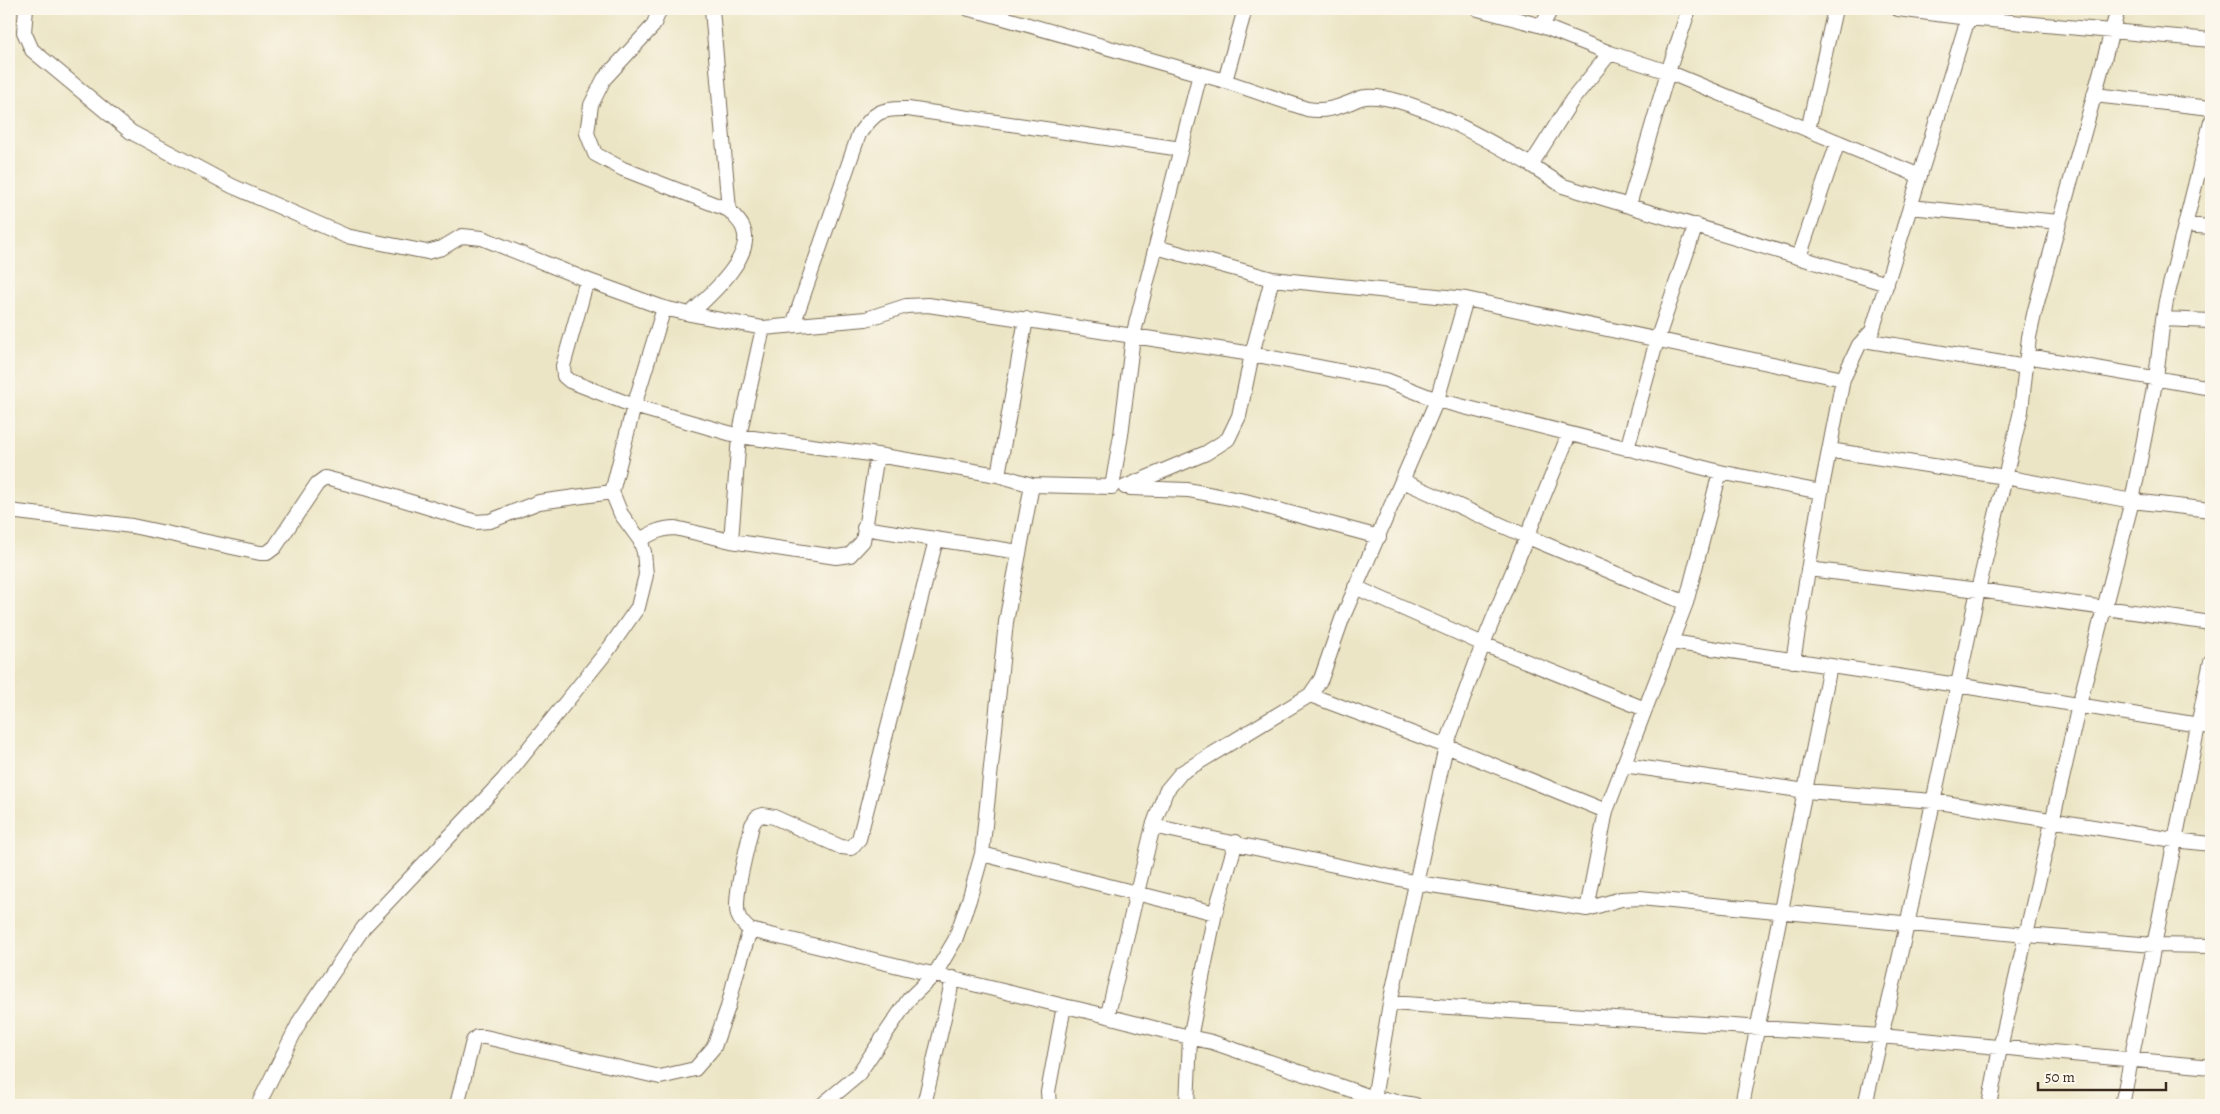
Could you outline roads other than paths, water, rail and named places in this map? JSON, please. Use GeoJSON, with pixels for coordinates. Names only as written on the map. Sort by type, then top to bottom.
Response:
{"type":"FeatureCollection","features":[{"type":"Feature","properties":{"kind":"street"},"geometry":{"type":"LineString","coordinates":[[26,9],[24,32],[26,41],[32,50],[131,132],[232,186],[346,236],[427,252],[442,248],[462,236],[482,238],[587,280],[664,308],[763,328],[866,319],[906,306],[928,305],[1252,354],[1386,380],[1437,400],[1720,472],[1820,492]]}},
{"type":"Feature","properties":{"kind":"street"},"geometry":{"type":"LineString","coordinates":[[660,9],[652,26],[604,79],[591,105],[587,133],[594,154],[623,168],[729,210],[744,229],[744,245],[734,269],[713,293],[690,314]]}},
{"type":"Feature","properties":{"kind":"street"},"geometry":{"type":"LineString","coordinates":[[712,9],[729,210]]}},
{"type":"Feature","properties":{"kind":"street"},"geometry":{"type":"LineString","coordinates":[[969,9],[1225,81],[1307,110],[1318,112],[1333,110],[1364,97],[1406,102],[1479,137],[1531,165],[1564,186],[1887,284]]}},
{"type":"Feature","properties":{"kind":"street"},"geometry":{"type":"LineString","coordinates":[[986,13],[1000,9]]}},
{"type":"Feature","properties":{"kind":"street"},"geometry":{"type":"LineString","coordinates":[[1225,81],[1245,9]]}},
{"type":"Feature","properties":{"kind":"street"},"geometry":{"type":"LineString","coordinates":[[1478,9],[1542,26],[1610,53],[1668,72],[1920,176]]}},
{"type":"Feature","properties":{"kind":"street"},"geometry":{"type":"LineString","coordinates":[[1542,26],[1551,9]]}},
{"type":"Feature","properties":{"kind":"street"},"geometry":{"type":"LineString","coordinates":[[1629,205],[1668,72],[1689,9]]}},
{"type":"Feature","properties":{"kind":"street"},"geometry":{"type":"LineString","coordinates":[[1808,130],[1835,9]]}},
{"type":"Feature","properties":{"kind":"street"},"geometry":{"type":"LineString","coordinates":[[1898,9],[1970,13],[2211,40]]}},
{"type":"Feature","properties":{"kind":"street"},"geometry":{"type":"LineString","coordinates":[[1865,1105],[1907,925],[1978,590],[2021,410],[2026,362],[2035,310],[2118,9]]}},
{"type":"Feature","properties":{"kind":"street"},"geometry":{"type":"LineString","coordinates":[[1793,661],[1820,492],[1843,378],[1859,345],[1872,331],[1970,13]]}},
{"type":"Feature","properties":{"kind":"street"},"geometry":{"type":"LineString","coordinates":[[1531,165],[1572,100],[1610,53]]}},
{"type":"Feature","properties":{"kind":"street"},"geometry":{"type":"LineString","coordinates":[[1118,487],[1121,435],[1133,336],[1200,74]]}},
{"type":"Feature","properties":{"kind":"street"},"geometry":{"type":"LineString","coordinates":[[2094,95],[2211,108]]}},
{"type":"Feature","properties":{"kind":"street"},"geometry":{"type":"LineString","coordinates":[[793,325],[859,134],[870,118],[887,108],[908,109],[1181,149]]}},
{"type":"Feature","properties":{"kind":"street"},"geometry":{"type":"LineString","coordinates":[[1989,1105],[2000,1048],[2079,706],[2132,501],[2156,378],[2166,301],[2211,122]]}},
{"type":"Feature","properties":{"kind":"street"},"geometry":{"type":"LineString","coordinates":[[1799,257],[1838,142]]}},
{"type":"Feature","properties":{"kind":"street"},"geometry":{"type":"LineString","coordinates":[[1910,207],[2059,222]]}},
{"type":"Feature","properties":{"kind":"street"},"geometry":{"type":"LineString","coordinates":[[1627,448],[1657,340],[1696,225]]}},
{"type":"Feature","properties":{"kind":"street"},"geometry":{"type":"LineString","coordinates":[[2185,226],[2211,227]]}},
{"type":"Feature","properties":{"kind":"street"},"geometry":{"type":"LineString","coordinates":[[1156,247],[1272,279],[1466,299],[1843,378]]}},
{"type":"Feature","properties":{"kind":"street"},"geometry":{"type":"LineString","coordinates":[[1118,487],[1206,454],[1228,439],[1238,416],[1272,279]]}},
{"type":"Feature","properties":{"kind":"street"},"geometry":{"type":"LineString","coordinates":[[587,280],[563,366],[564,376],[570,381],[634,406],[739,436],[877,455],[998,475],[1032,485],[1188,490],[1245,501],[1379,538]]}},
{"type":"Feature","properties":{"kind":"street"},"geometry":{"type":"LineString","coordinates":[[1108,1014],[1153,826],[1166,792],[1181,773],[1310,695],[1321,679],[1355,587],[1379,538],[1437,400],[1466,299]]}},
{"type":"Feature","properties":{"kind":"street"},"geometry":{"type":"LineString","coordinates":[[258,1105],[301,1019],[364,927],[504,779],[608,650],[638,607],[646,575],[646,563],[640,540],[621,514],[612,492],[634,406],[664,308]]}},
{"type":"Feature","properties":{"kind":"street"},"geometry":{"type":"LineString","coordinates":[[998,475],[1026,319]]}},
{"type":"Feature","properties":{"kind":"street"},"geometry":{"type":"LineString","coordinates":[[2163,319],[2211,321]]}},
{"type":"Feature","properties":{"kind":"street"},"geometry":{"type":"LineString","coordinates":[[731,541],[739,436],[763,328]]}},
{"type":"Feature","properties":{"kind":"street"},"geometry":{"type":"LineString","coordinates":[[1864,340],[2156,378],[2211,388]]}},
{"type":"Feature","properties":{"kind":"street"},"geometry":{"type":"LineString","coordinates":[[1373,1102],[1390,1003],[1418,882],[1446,746],[1484,644],[1569,434]]}},
{"type":"Feature","properties":{"kind":"street"},"geometry":{"type":"LineString","coordinates":[[1829,450],[2005,477],[2132,501],[2211,510]]}},
{"type":"Feature","properties":{"kind":"street"},"geometry":{"type":"LineString","coordinates":[[640,540],[666,528],[731,541],[836,557],[850,555],[863,541],[877,455]]}},
{"type":"Feature","properties":{"kind":"street"},"geometry":{"type":"LineString","coordinates":[[1587,910],[1606,810],[1686,603],[1720,472]]}},
{"type":"Feature","properties":{"kind":"street"},"geometry":{"type":"LineString","coordinates":[[9,510],[132,526],[267,553],[275,547],[316,484],[326,478],[476,522],[490,521],[539,502],[612,492]]}},
{"type":"Feature","properties":{"kind":"street"},"geometry":{"type":"LineString","coordinates":[[1403,481],[1528,538],[1686,603]]}},
{"type":"Feature","properties":{"kind":"street"},"geometry":{"type":"LineString","coordinates":[[822,1105],[857,1076],[909,999],[934,974],[955,940],[982,854],[1006,622],[1032,485]]}},
{"type":"Feature","properties":{"kind":"street"},"geometry":{"type":"LineString","coordinates":[[864,528],[1019,552]]}},
{"type":"Feature","properties":{"kind":"street"},"geometry":{"type":"LineString","coordinates":[[936,540],[859,839],[851,848],[841,847],[774,817],[763,815],[757,817],[752,825],[737,900],[738,915],[744,926],[750,930],[1064,1006],[1108,1014],[1190,1038],[1212,1042],[1373,1102],[1415,1105]]}},
{"type":"Feature","properties":{"kind":"street"},"geometry":{"type":"LineString","coordinates":[[1808,568],[2211,623]]}},
{"type":"Feature","properties":{"kind":"street"},"geometry":{"type":"LineString","coordinates":[[1355,587],[1484,644],[1645,709]]}},
{"type":"Feature","properties":{"kind":"street"},"geometry":{"type":"LineString","coordinates":[[1671,642],[1957,685],[2204,726]]}},
{"type":"Feature","properties":{"kind":"street"},"geometry":{"type":"LineString","coordinates":[[2122,1105],[2174,840],[2204,726],[2211,661]]}},
{"type":"Feature","properties":{"kind":"street"},"geometry":{"type":"LineString","coordinates":[[1742,1105],[1830,666]]}},
{"type":"Feature","properties":{"kind":"street"},"geometry":{"type":"LineString","coordinates":[[1310,695],[1446,746],[1606,810]]}},
{"type":"Feature","properties":{"kind":"street"},"geometry":{"type":"LineString","coordinates":[[1623,766],[1806,791],[1933,801],[2174,840],[2211,844]]}},
{"type":"Feature","properties":{"kind":"street"},"geometry":{"type":"LineString","coordinates":[[1153,826],[1236,842],[1418,882],[1587,910],[1631,898],[2026,935],[2154,945],[2211,946]]}},
{"type":"Feature","properties":{"kind":"street"},"geometry":{"type":"LineString","coordinates":[[1188,1105],[1190,1038],[1216,913],[1236,842]]}},
{"type":"Feature","properties":{"kind":"street"},"geometry":{"type":"LineString","coordinates":[[982,854],[1216,913]]}},
{"type":"Feature","properties":{"kind":"street"},"geometry":{"type":"LineString","coordinates":[[457,1105],[474,1041],[477,1037],[485,1036],[660,1077],[695,1069],[714,1047],[728,1008],[750,930]]}},
{"type":"Feature","properties":{"kind":"street"},"geometry":{"type":"LineString","coordinates":[[924,1105],[953,978]]}},
{"type":"Feature","properties":{"kind":"street"},"geometry":{"type":"LineString","coordinates":[[1390,1003],[1881,1036],[2211,1067]]}},
{"type":"Feature","properties":{"kind":"street"},"geometry":{"type":"LineString","coordinates":[[1049,1105],[1048,1092],[1064,1006]]}}]}
